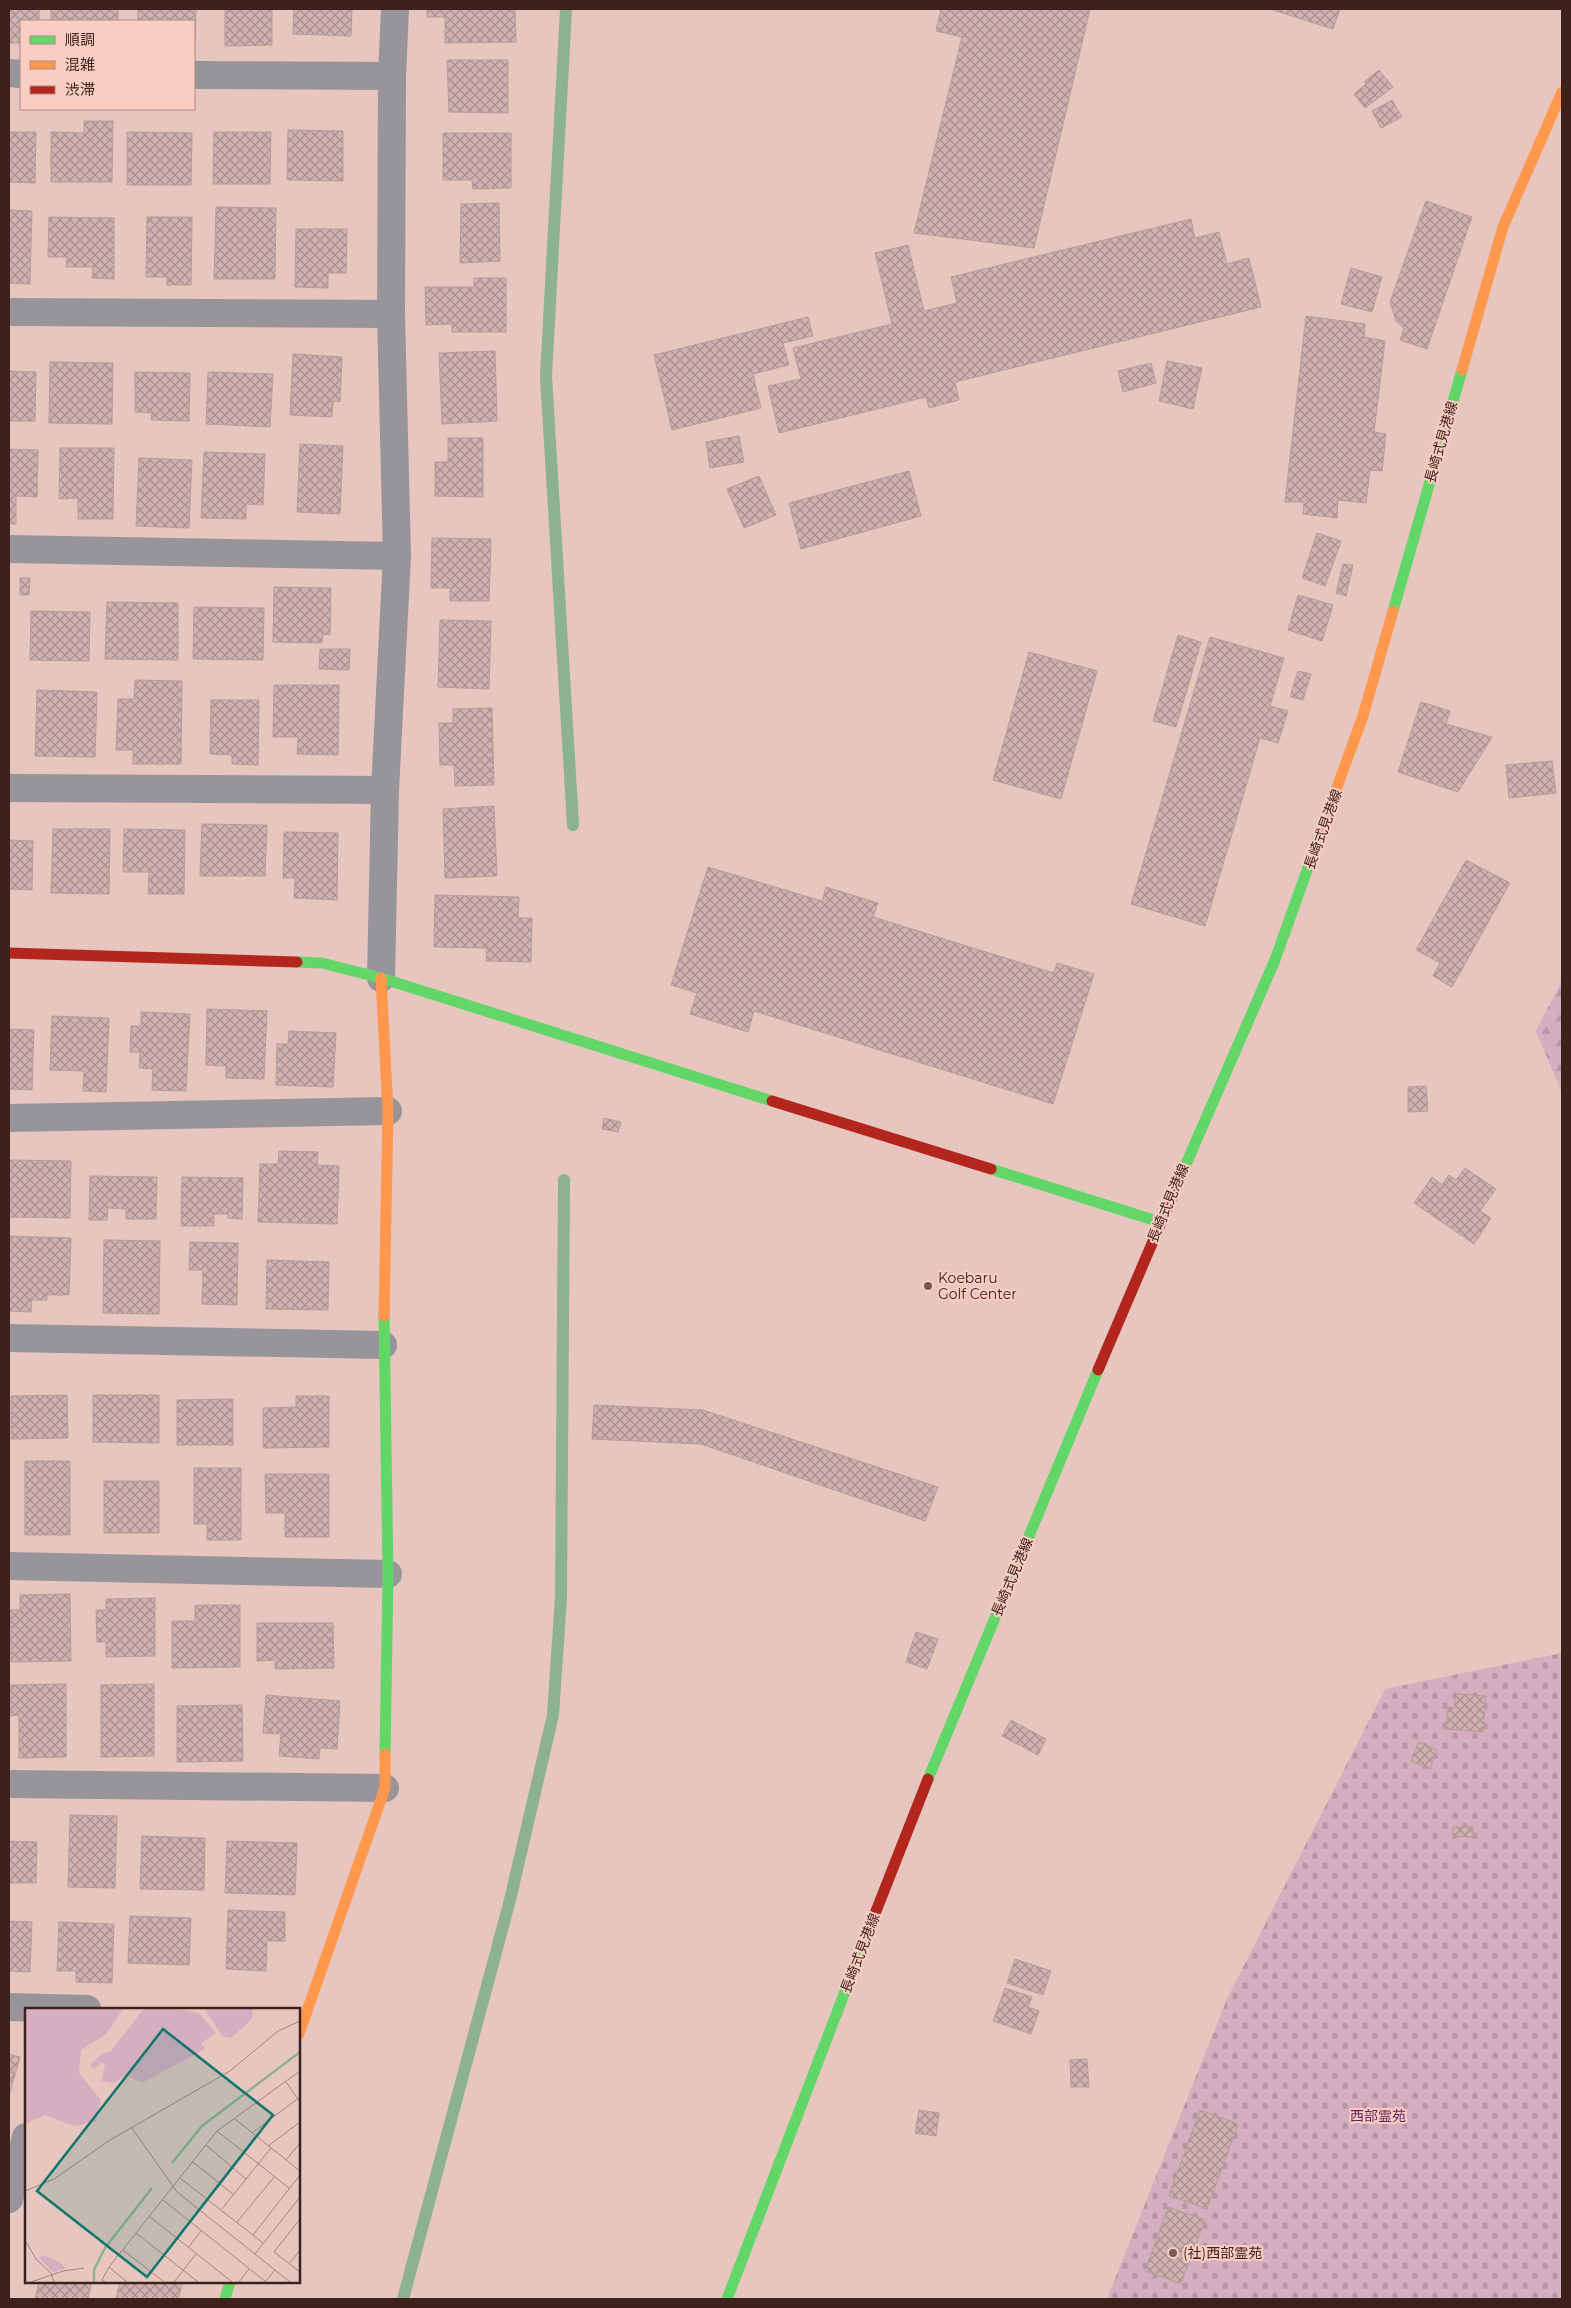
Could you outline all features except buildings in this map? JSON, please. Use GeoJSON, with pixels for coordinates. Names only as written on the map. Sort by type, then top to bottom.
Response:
{"type":"FeatureCollection","features":[{"type":"Feature","properties":{"kind":"main road","name":"長崎式見港線"},"geometry":{"type":"LineString","coordinates":[[727,2299],[916,1810],[1160,1222],[1275,960],[1363,716],[1503,228],[1562,92]]}},
{"type":"Feature","properties":{"kind":"main road"},"geometry":{"type":"LineString","coordinates":[[9,953],[322,964],[381,978],[1160,1222]]}},
{"type":"Feature","properties":{"kind":"main road"},"geometry":{"type":"LineString","coordinates":[[301,2019],[385,1788],[388,1574],[383,1345],[388,1111],[381,978]]}},
{"type":"Feature","properties":{"kind":"main road"},"geometry":{"type":"LineString","coordinates":[[225,2299],[230,2283]]}},
{"type":"Feature","properties":{"kind":"street"},"geometry":{"type":"LineString","coordinates":[[381,978],[385,790],[397,556],[390,314],[392,76],[395,9]]}},
{"type":"Feature","properties":{"kind":"street"},"geometry":{"type":"LineString","coordinates":[[195,75],[392,76]]}},
{"type":"Feature","properties":{"kind":"street"},"geometry":{"type":"LineString","coordinates":[[9,312],[390,314]]}},
{"type":"Feature","properties":{"kind":"street"},"geometry":{"type":"LineString","coordinates":[[9,549],[397,556]]}},
{"type":"Feature","properties":{"kind":"street"},"geometry":{"type":"LineString","coordinates":[[9,788],[385,790]]}},
{"type":"Feature","properties":{"kind":"street"},"geometry":{"type":"LineString","coordinates":[[9,1118],[388,1111]]}},
{"type":"Feature","properties":{"kind":"street"},"geometry":{"type":"LineString","coordinates":[[9,1338],[383,1345]]}},
{"type":"Feature","properties":{"kind":"street"},"geometry":{"type":"LineString","coordinates":[[9,1566],[388,1574]]}},
{"type":"Feature","properties":{"kind":"street"},"geometry":{"type":"LineString","coordinates":[[9,1784],[385,1788]]}},
{"type":"Feature","properties":{"kind":"street"},"geometry":{"type":"LineString","coordinates":[[9,2007],[36,2008]]}},
{"type":"Feature","properties":{"kind":"street"},"geometry":{"type":"LineString","coordinates":[[9,2199],[25,2141]]}},
{"type":"Feature","properties":{"kind":"green space"},"geometry":{"type":"Polygon","coordinates":[[[1562,980],[1562,1093],[1536,1031],[1562,980]]]}},
{"type":"Feature","properties":{"kind":"green space","name":"西部霊苑"},"geometry":{"type":"Polygon","coordinates":[[[1562,1653],[1562,2299],[1107,2299],[1227,1999],[1385,1689],[1562,1653]]]}},
{"type":"Feature","properties":{"kind":"waterway"},"geometry":{"type":"LineString","coordinates":[[566,9],[546,376],[573,825]]}},
{"type":"Feature","properties":{"kind":"waterway"},"geometry":{"type":"LineString","coordinates":[[403,2299],[510,1900],[553,1715],[561,1597],[564,1180]]}},
{"type":"Feature","properties":{"kind":"traffic: fast"},"geometry":{"type":"LineString","coordinates":[[1393,611],[1462,370]]}},
{"type":"Feature","properties":{"kind":"traffic: fast"},"geometry":{"type":"LineString","coordinates":[[1183,1171],[1275,960],[1321,831]]}},
{"type":"Feature","properties":{"kind":"traffic: fast"},"geometry":{"type":"LineString","coordinates":[[297,962],[322,963],[381,978],[772,1101]]}},
{"type":"Feature","properties":{"kind":"traffic: fast"},"geometry":{"type":"LineString","coordinates":[[991,1169],[1160,1222]]}},
{"type":"Feature","properties":{"kind":"traffic: fast"},"geometry":{"type":"LineString","coordinates":[[384,1316],[388,1574],[385,1754]]}},
{"type":"Feature","properties":{"kind":"traffic: fast"},"geometry":{"type":"LineString","coordinates":[[928,1779],[1098,1370]]}},
{"type":"Feature","properties":{"kind":"traffic: fast"},"geometry":{"type":"LineString","coordinates":[[727,2299],[869,1929]]}},
{"type":"Feature","properties":{"kind":"traffic: fast"},"geometry":{"type":"LineString","coordinates":[[225,2299],[230,2283]]}},
{"type":"Feature","properties":{"kind":"traffic: slow"},"geometry":{"type":"LineString","coordinates":[[1462,370],[1503,227],[1562,92]]}},
{"type":"Feature","properties":{"kind":"traffic: slow"},"geometry":{"type":"LineString","coordinates":[[1321,831],[1363,716],[1393,611]]}},
{"type":"Feature","properties":{"kind":"traffic: slow"},"geometry":{"type":"LineString","coordinates":[[381,978],[388,1111],[384,1316]]}},
{"type":"Feature","properties":{"kind":"traffic: slow"},"geometry":{"type":"LineString","coordinates":[[300,2031],[385,1788],[385,1754]]}},
{"type":"Feature","properties":{"kind":"traffic: jam"},"geometry":{"type":"LineString","coordinates":[[9,953],[297,962]]}},
{"type":"Feature","properties":{"kind":"traffic: jam"},"geometry":{"type":"LineString","coordinates":[[772,1101],[991,1169]]}},
{"type":"Feature","properties":{"kind":"traffic: jam"},"geometry":{"type":"LineString","coordinates":[[1098,1370],[1183,1171]]}},
{"type":"Feature","properties":{"kind":"traffic: jam"},"geometry":{"type":"LineString","coordinates":[[869,1929],[928,1779]]}},
{"type":"Feature","properties":{"kind":"place","name":"Koebaru Golf Center"},"geometry":{"type":"Point","coordinates":[928,1286]}},
{"type":"Feature","properties":{"kind":"place","name":"(社)西部霊苑"},"geometry":{"type":"Point","coordinates":[1173,2253]}}]}
